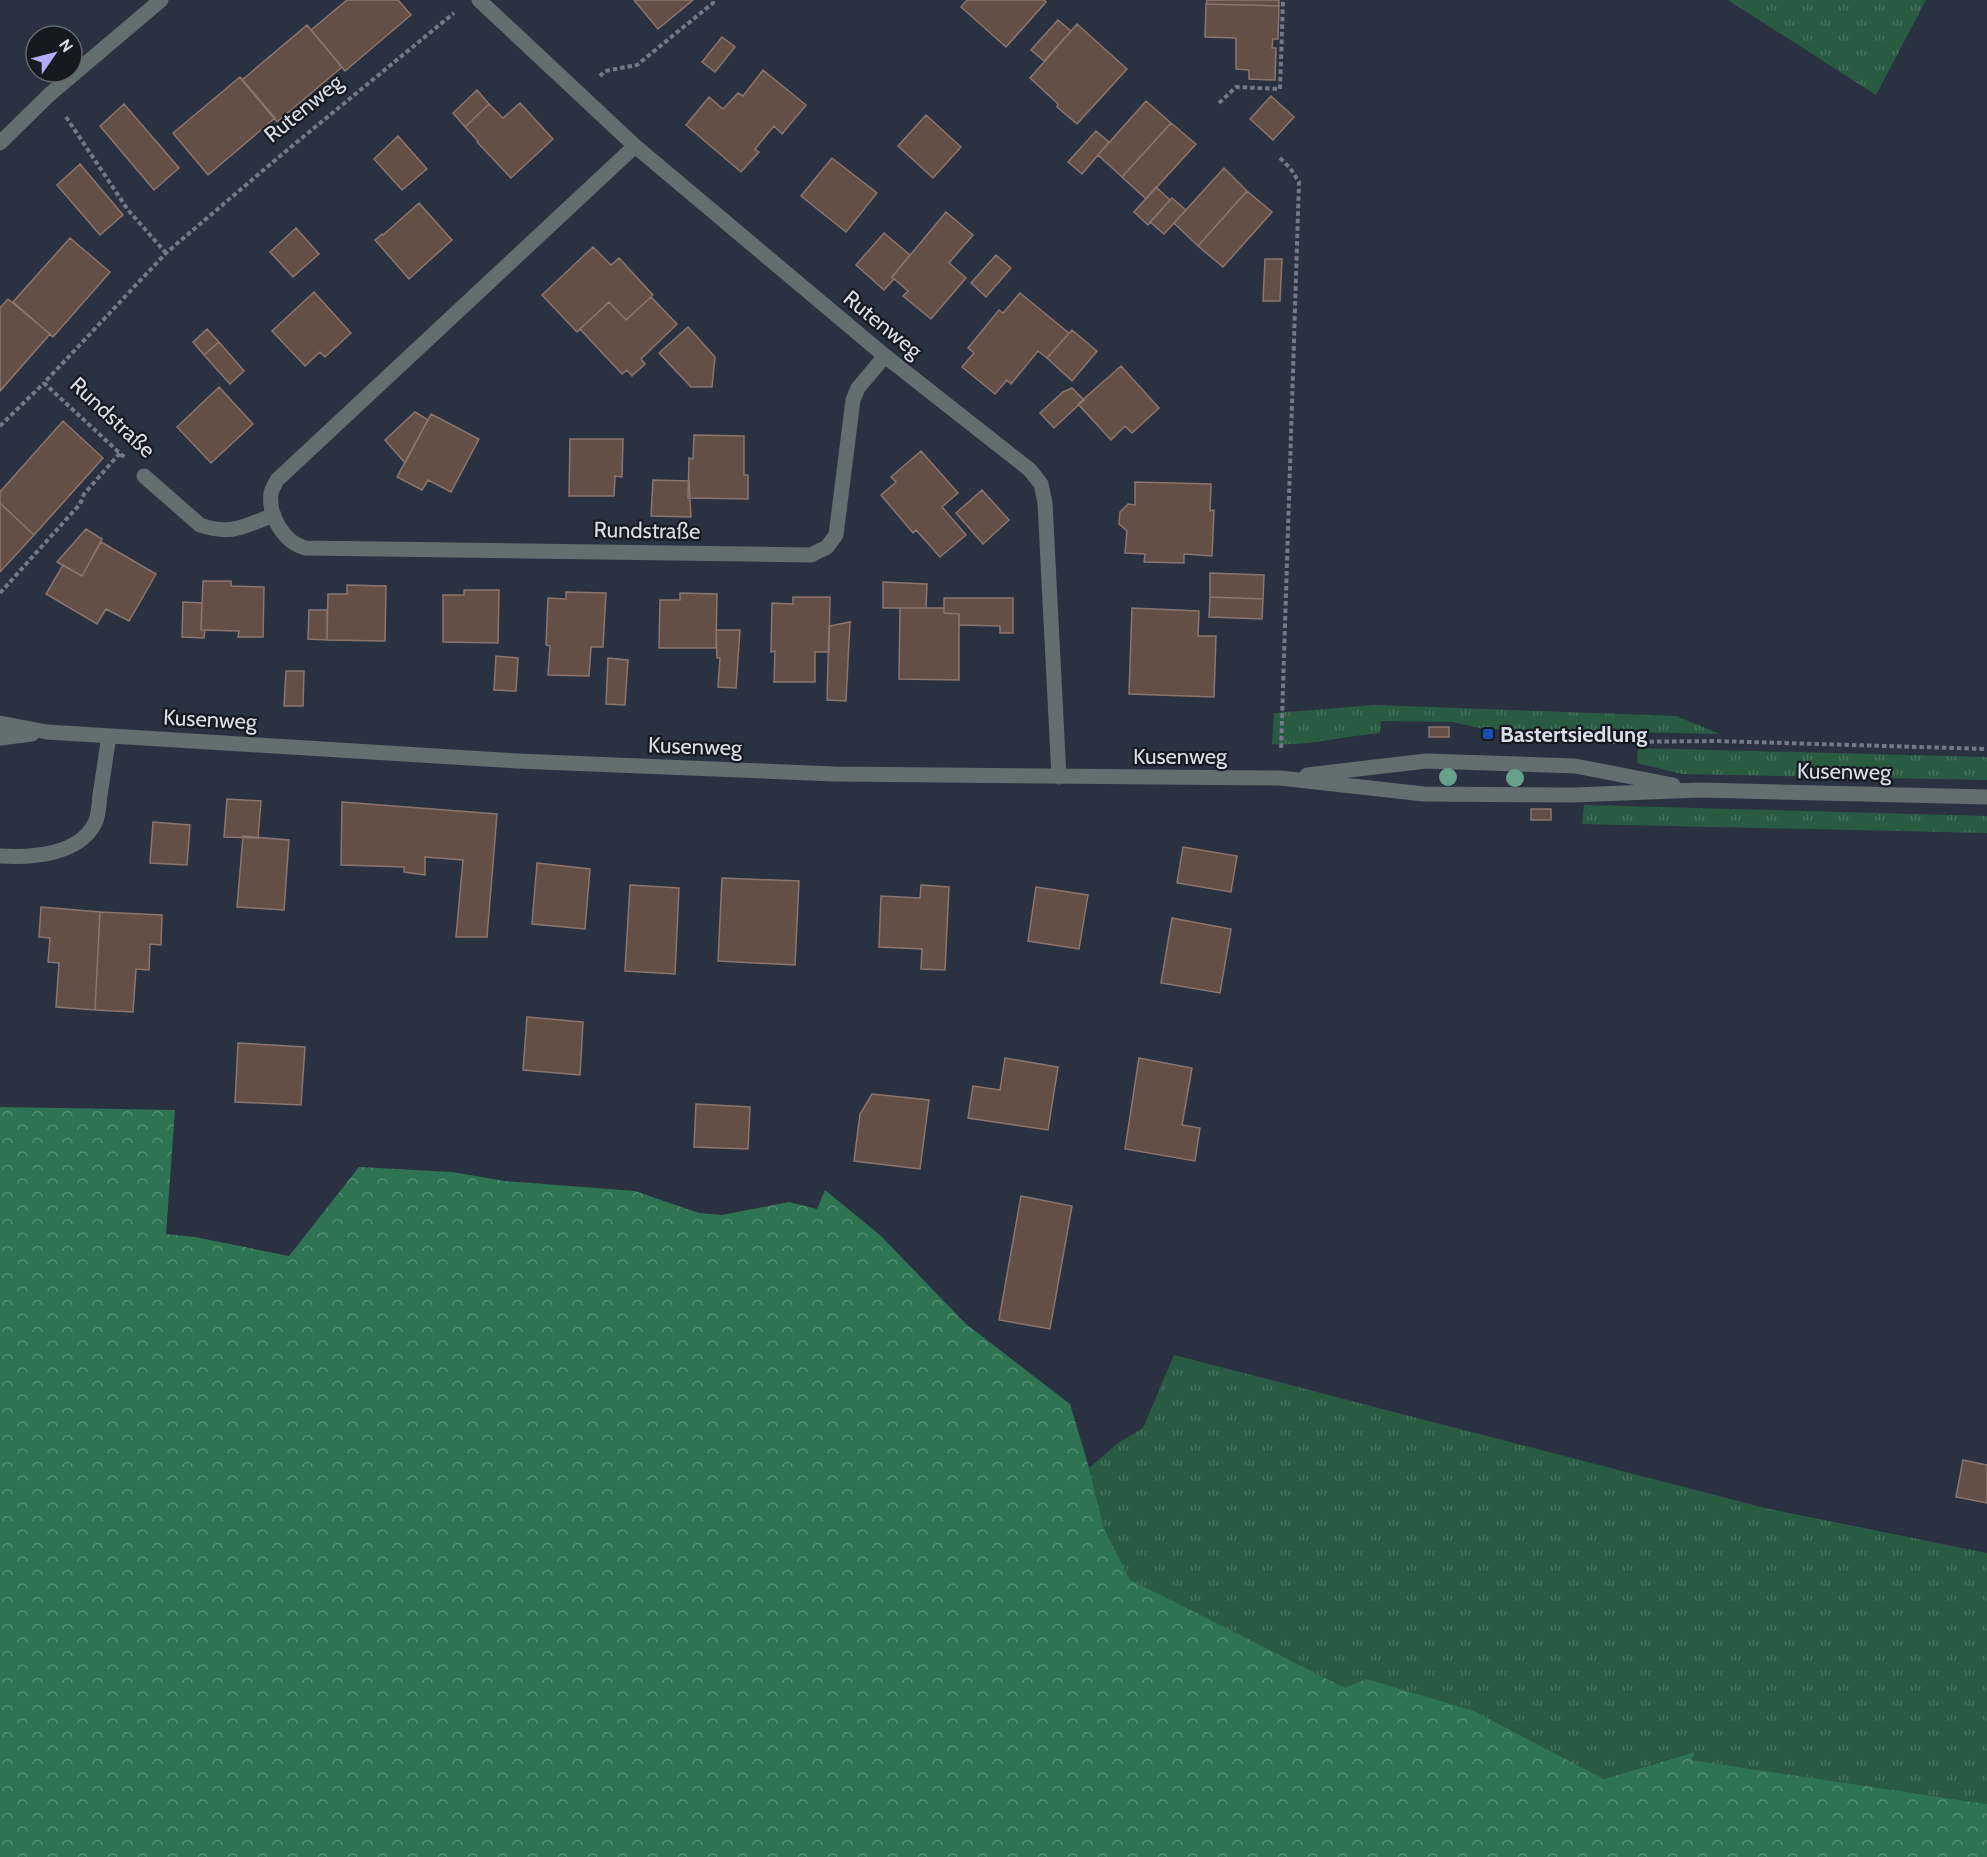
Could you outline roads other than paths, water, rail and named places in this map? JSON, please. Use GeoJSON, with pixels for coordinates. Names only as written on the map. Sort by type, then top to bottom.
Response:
{"type":"FeatureCollection","features":[{"type":"Feature","properties":{"kind":"street"},"geometry":{"type":"LineString","coordinates":[[0,143],[51,94],[161,0]]}},
{"type":"Feature","properties":{"kind":"street","name":"Rutenweg"},"geometry":{"type":"LineString","coordinates":[[479,0],[635,146],[885,356],[1030,470],[1041,484],[1045,503],[1059,777]]}},
{"type":"Feature","properties":{"kind":"street"},"geometry":{"type":"LineString","coordinates":[[274,515],[271,492],[277,480],[635,146]]}},
{"type":"Feature","properties":{"kind":"street","name":"Rundstraße"},"geometry":{"type":"LineString","coordinates":[[144,476],[200,525],[222,531],[235,530],[274,515],[286,537],[296,545],[305,548],[811,555],[827,547],[836,535],[853,400],[858,388],[885,356]]}},
{"type":"Feature","properties":{"kind":"street","name":"Kusenweg"},"geometry":{"type":"LineString","coordinates":[[0,723],[47,732],[517,761],[835,774],[1280,778],[1424,794],[1573,795],[1700,790],[1987,797]]}},
{"type":"Feature","properties":{"kind":"street","name":"Kusenweg"},"geometry":{"type":"LineString","coordinates":[[0,738],[47,732]]}},
{"type":"Feature","properties":{"kind":"street"},"geometry":{"type":"LineString","coordinates":[[0,856],[44,854],[70,846],[86,836],[96,821],[109,736]]}},
{"type":"Feature","properties":{"kind":"street","name":"Kusenweg"},"geometry":{"type":"LineString","coordinates":[[1280,778],[1437,761],[1575,766],[1700,790]]}},
{"type":"Feature","properties":{"kind":"place","name":"Bastertsiedlung"},"geometry":{"type":"Point","coordinates":[1488,734]}}]}
